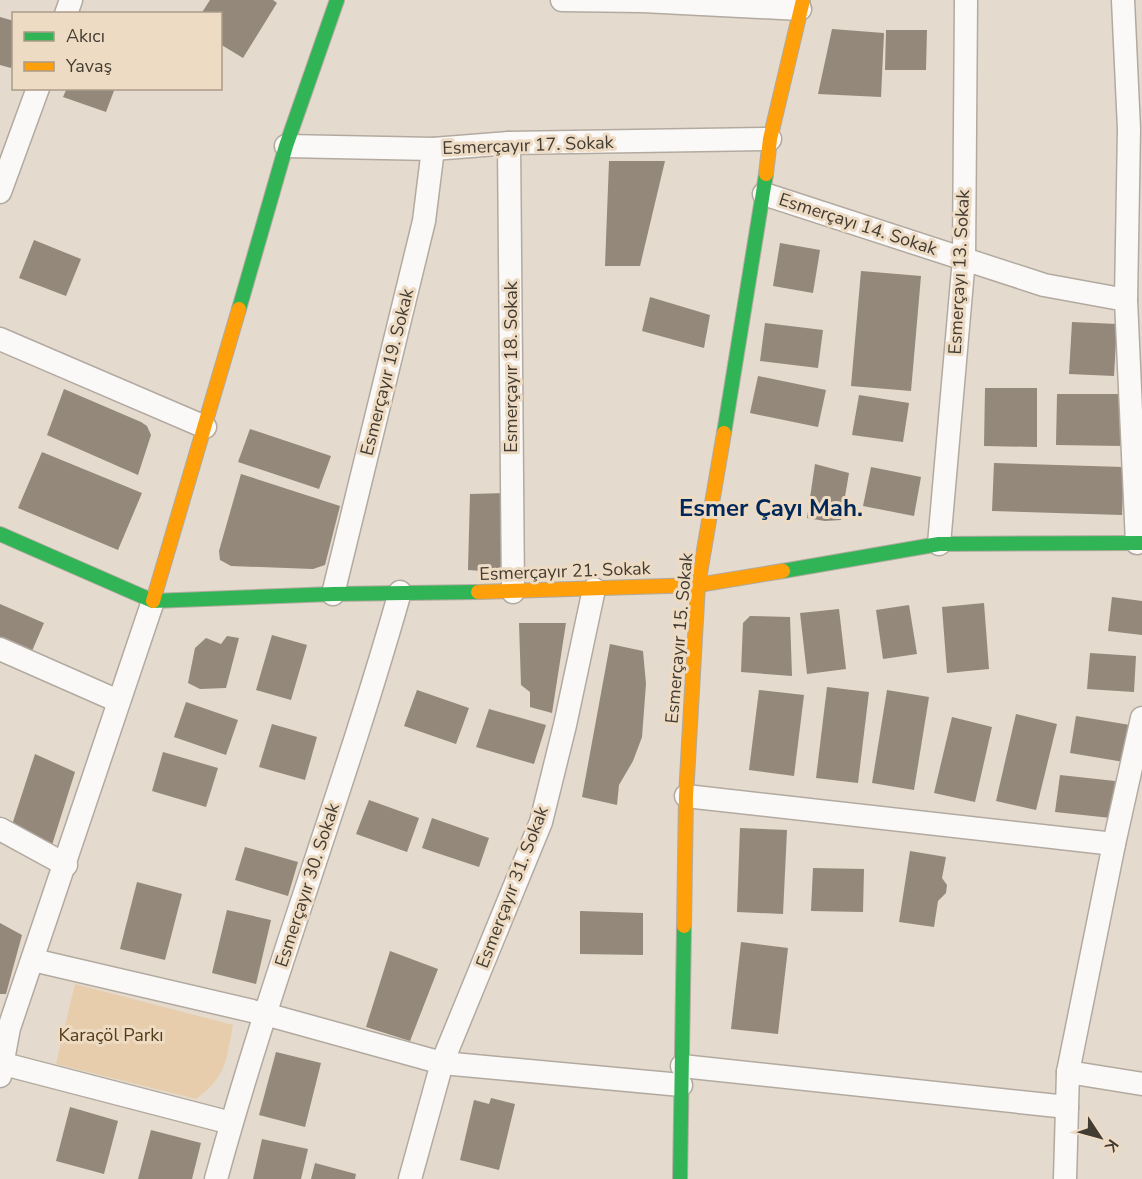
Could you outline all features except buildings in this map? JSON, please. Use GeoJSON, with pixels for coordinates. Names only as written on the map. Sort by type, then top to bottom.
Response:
{"type":"FeatureCollection","features":[{"type":"Feature","properties":{"kind":"street"},"geometry":{"type":"LineString","coordinates":[[231,1123],[2,1070],[5,1026],[33,960],[153,601],[285,146],[337,0]]}},
{"type":"Feature","properties":{"kind":"street"},"geometry":{"type":"LineString","coordinates":[[562,0],[802,4]]}},
{"type":"Feature","properties":{"kind":"street","name":"Esmerçayı 13. Sokak"},"geometry":{"type":"LineString","coordinates":[[939,544],[964,258],[966,0]]}},
{"type":"Feature","properties":{"kind":"street"},"geometry":{"type":"LineString","coordinates":[[1123,0],[1129,129],[1126,300],[1140,543]]}},
{"type":"Feature","properties":{"kind":"street","name":"Esmerçayır 15. Sokak"},"geometry":{"type":"LineString","coordinates":[[680,1179],[686,796],[698,585],[764,194],[770,139],[802,4]]}},
{"type":"Feature","properties":{"kind":"street"},"geometry":{"type":"LineString","coordinates":[[0,192],[37,90]]}},
{"type":"Feature","properties":{"kind":"street","name":"Esmerçayır 17. Sokak"},"geometry":{"type":"LineString","coordinates":[[285,146],[433,148],[509,143],[770,139]]}},
{"type":"Feature","properties":{"kind":"street","name":"Esmerçayır 18. Sokak"},"geometry":{"type":"LineString","coordinates":[[509,143],[513,592]]}},
{"type":"Feature","properties":{"kind":"street","name":"Esmerçayır 19. Sokak"},"geometry":{"type":"LineString","coordinates":[[333,594],[424,221],[433,148]]}},
{"type":"Feature","properties":{"kind":"street","name":"Esmerçayı 14. Sokak"},"geometry":{"type":"LineString","coordinates":[[764,194],[1044,285],[1126,300]]}},
{"type":"Feature","properties":{"kind":"street"},"geometry":{"type":"LineString","coordinates":[[0,339],[205,428]]}},
{"type":"Feature","properties":{"kind":"street","name":"Esmerçayır 21. Sokak"},"geometry":{"type":"LineString","coordinates":[[0,534],[153,601],[698,585],[939,544],[1140,543]]}},
{"type":"Feature","properties":{"kind":"street","name":"Esmerçayır 31. Sokak"},"geometry":{"type":"LineString","coordinates":[[410,1179],[442,1063],[541,822],[565,725],[594,589]]}},
{"type":"Feature","properties":{"kind":"street","name":"Esmerçayır 30. Sokak"},"geometry":{"type":"LineString","coordinates":[[216,1179],[265,1014],[374,683],[400,592]]}},
{"type":"Feature","properties":{"kind":"street"},"geometry":{"type":"LineString","coordinates":[[0,649],[118,701]]}},
{"type":"Feature","properties":{"kind":"street"},"geometry":{"type":"LineString","coordinates":[[1065,1179],[1068,1072],[1142,718]]}},
{"type":"Feature","properties":{"kind":"street"},"geometry":{"type":"LineString","coordinates":[[686,796],[1114,844]]}},
{"type":"Feature","properties":{"kind":"street"},"geometry":{"type":"LineString","coordinates":[[0,830],[66,865]]}},
{"type":"Feature","properties":{"kind":"street"},"geometry":{"type":"LineString","coordinates":[[33,960],[265,1014],[442,1063],[681,1076],[1067,1107]]}},
{"type":"Feature","properties":{"kind":"street"},"geometry":{"type":"LineString","coordinates":[[1068,1072],[1142,1084]]}},
{"type":"Feature","properties":{"kind":"green space","name":"Karaçöl Parkı"},"geometry":{"type":"Polygon","coordinates":[[[75,984],[233,1025],[224,1067],[214,1083],[196,1099],[56,1064],[75,984]]]}},
{"type":"Feature","properties":{"kind":"traffic: fast"},"geometry":{"type":"LineString","coordinates":[[239,309],[286,146],[337,0]]}},
{"type":"Feature","properties":{"kind":"traffic: fast"},"geometry":{"type":"LineString","coordinates":[[724,433],[766,174]]}},
{"type":"Feature","properties":{"kind":"traffic: fast"},"geometry":{"type":"LineString","coordinates":[[0,534],[153,601],[333,594],[478,592]]}},
{"type":"Feature","properties":{"kind":"traffic: fast"},"geometry":{"type":"LineString","coordinates":[[783,571],[939,544],[1142,543]]}},
{"type":"Feature","properties":{"kind":"traffic: fast"},"geometry":{"type":"LineString","coordinates":[[680,1179],[684,926]]}},
{"type":"Feature","properties":{"kind":"traffic: slow"},"geometry":{"type":"LineString","coordinates":[[766,174],[770,139],[803,0]]}},
{"type":"Feature","properties":{"kind":"traffic: slow"},"geometry":{"type":"LineString","coordinates":[[153,601],[239,309]]}},
{"type":"Feature","properties":{"kind":"traffic: slow"},"geometry":{"type":"LineString","coordinates":[[684,926],[686,796],[698,585],[724,433]]}},
{"type":"Feature","properties":{"kind":"traffic: slow"},"geometry":{"type":"LineString","coordinates":[[478,592],[698,585],[783,571]]}},
{"type":"Feature","properties":{"kind":"district","name":"Esmer Çayı Mah."},"geometry":{"type":"Point","coordinates":[771,508]}}]}
